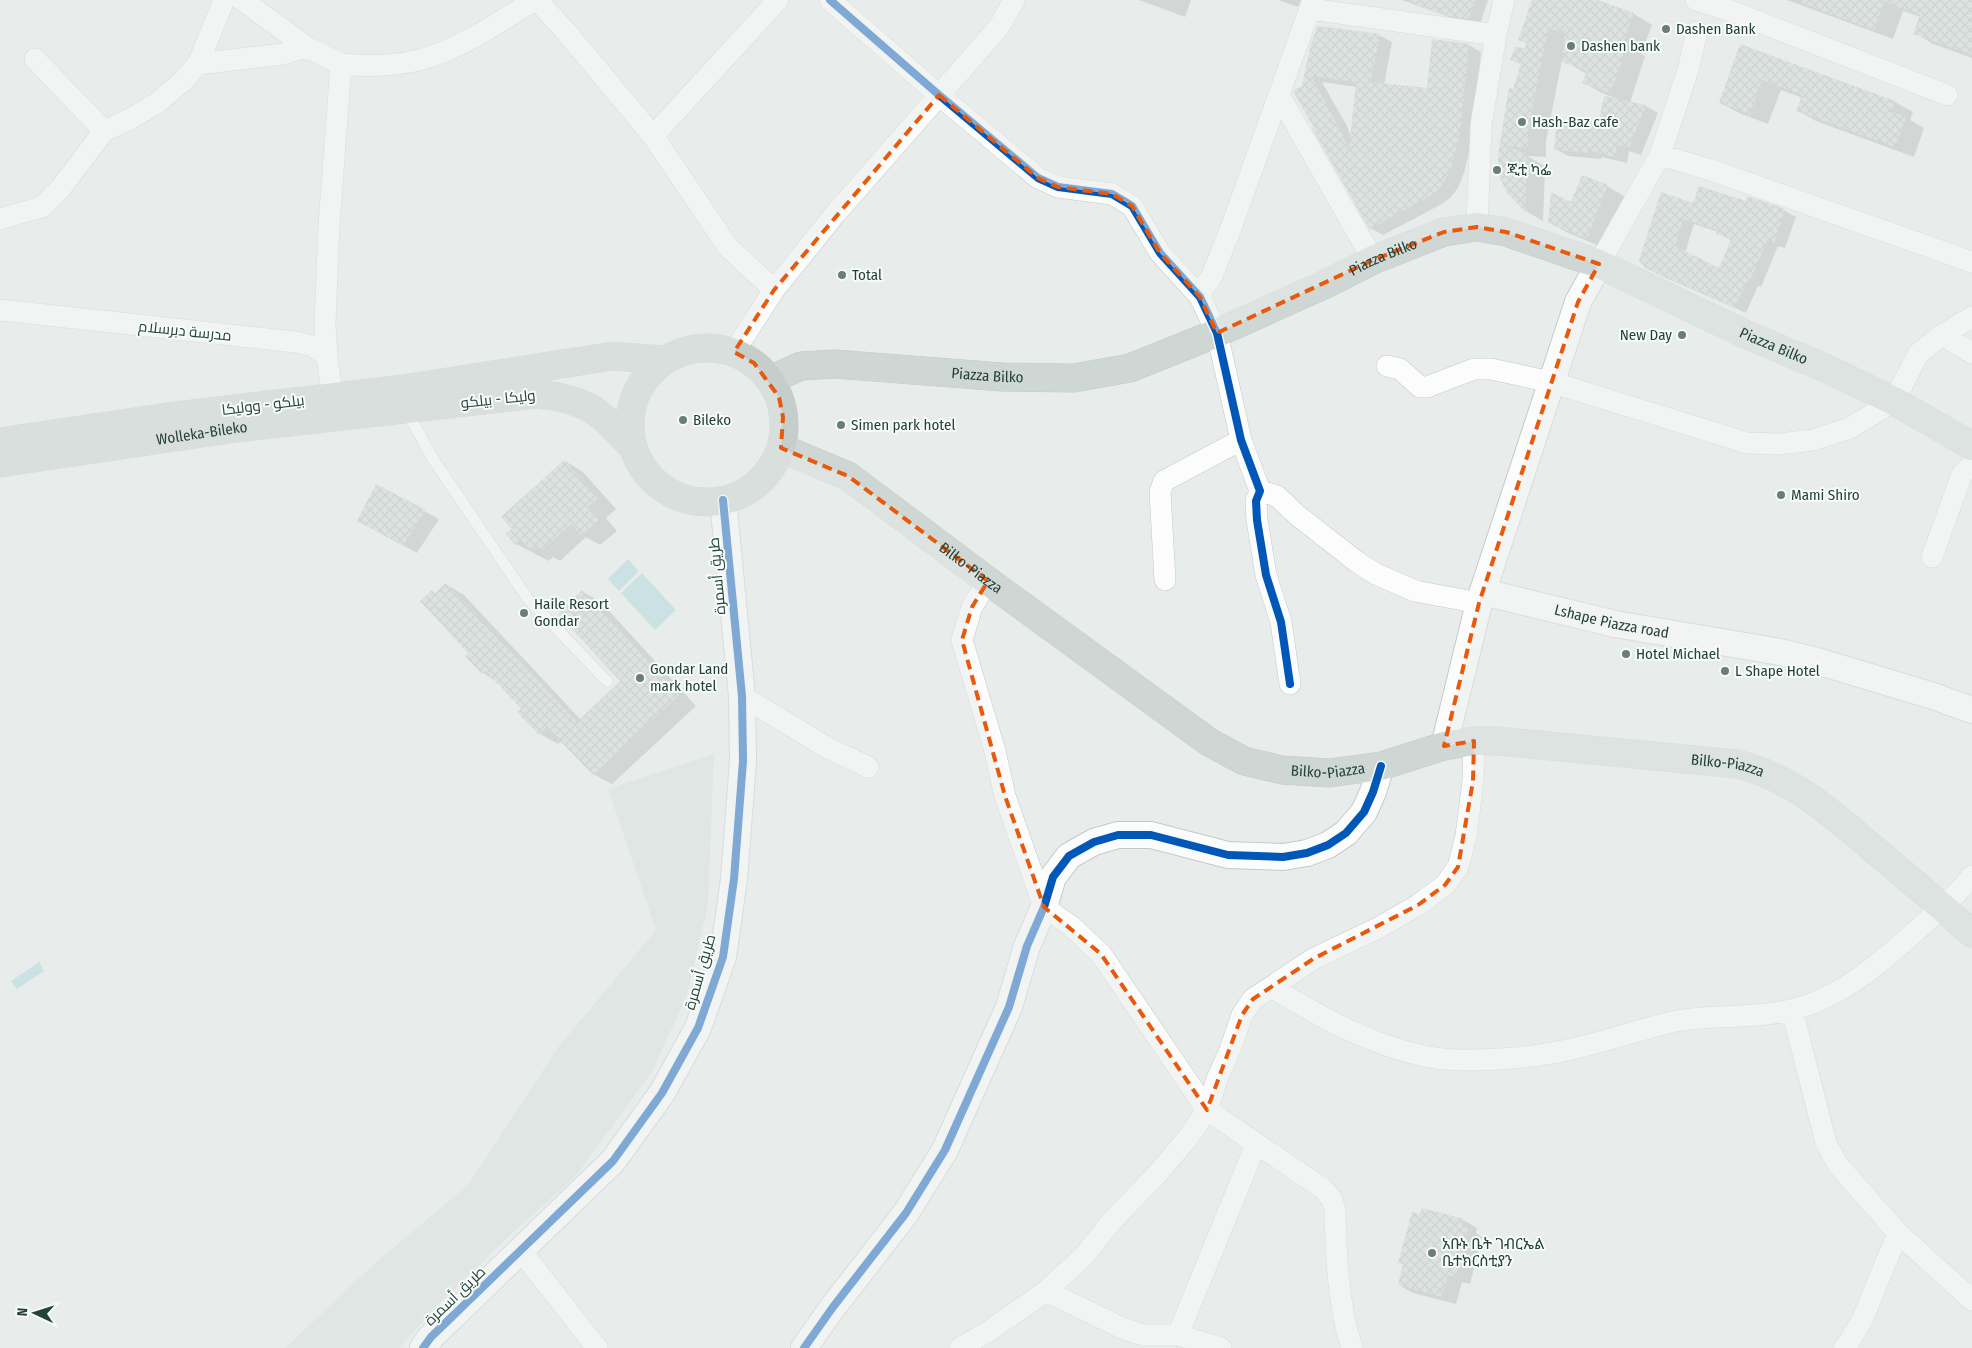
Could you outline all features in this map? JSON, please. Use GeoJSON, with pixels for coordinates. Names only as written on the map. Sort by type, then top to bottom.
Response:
{"type":"FeatureCollection","features":[{"type":"Feature","properties":{"kind":"highway"},"geometry":{"type":"LineString","coordinates":[[711,347],[734,352],[754,363],[770,380],[779,397],[783,417],[781,448],[774,465],[763,478],[744,492],[723,500],[700,502],[678,497],[658,485],[643,468],[633,448],[630,423],[634,398],[646,376],[664,360],[687,350],[711,347]]}},
{"type":"Feature","properties":{"kind":"highway","name":"بيلكو - ووليكا"},"geometry":{"type":"LineString","coordinates":[[0,442],[167,417],[335,406],[404,399],[527,371],[612,356],[664,360]]}},
{"type":"Feature","properties":{"kind":"highway","name":"وليكا - بيلكو"},"geometry":{"type":"LineString","coordinates":[[404,399],[537,394],[560,396],[588,405],[610,422],[633,448]]}},
{"type":"Feature","properties":{"kind":"highway","name":"Wolleka-Bileko"},"geometry":{"type":"LineString","coordinates":[[0,463],[238,428],[335,406]]}},
{"type":"Feature","properties":{"kind":"main road","name":"Piazza Bilko"},"geometry":{"type":"LineString","coordinates":[[770,380],[801,366],[835,364],[1002,377],[1074,378],[1130,368],[1217,333],[1328,283],[1372,260],[1444,232],[1477,227],[1506,232],[1599,264],[1745,334],[1821,366],[1894,401],[1972,446]]}},
{"type":"Feature","properties":{"kind":"main road","name":"Bilko-Piazza"},"geometry":{"type":"LineString","coordinates":[[781,448],[848,476],[1209,742],[1244,761],[1282,770],[1329,773],[1381,766],[1444,746],[1474,741],[1498,741],[1737,764],[1756,769],[1785,783],[1821,805],[1972,933]]}},
{"type":"Feature","properties":{"kind":"street"},"geometry":{"type":"LineString","coordinates":[[0,218],[42,206],[60,190],[104,131],[130,119],[157,103],[183,81],[198,64],[224,0]]}},
{"type":"Feature","properties":{"kind":"street"},"geometry":{"type":"LineString","coordinates":[[242,0],[307,48],[341,64],[365,66],[405,63],[452,49],[536,0],[568,34],[653,136],[728,246],[774,290]]}},
{"type":"Feature","properties":{"kind":"street"},"geometry":{"type":"LineString","coordinates":[[653,136],[778,0]]}},
{"type":"Feature","properties":{"kind":"street"},"geometry":{"type":"LineString","coordinates":[[830,0],[1038,178],[1058,186],[1112,194],[1132,206],[1160,253],[1200,297],[1217,333],[1240,440],[1260,490],[1256,501],[1256,520],[1266,575],[1281,622],[1290,684]]}},
{"type":"Feature","properties":{"kind":"street"},"geometry":{"type":"LineString","coordinates":[[734,352],[774,290],[836,213],[999,27],[1014,0]]}},
{"type":"Feature","properties":{"kind":"street"},"geometry":{"type":"LineString","coordinates":[[1477,227],[1481,125],[1504,0]]}},
{"type":"Feature","properties":{"kind":"street"},"geometry":{"type":"LineString","coordinates":[[1696,0],[1720,3],[1947,95]]}},
{"type":"Feature","properties":{"kind":"street"},"geometry":{"type":"LineString","coordinates":[[1200,297],[1203,288],[1211,278],[1312,4],[1496,36]]}},
{"type":"Feature","properties":{"kind":"street"},"geometry":{"type":"LineString","coordinates":[[1444,746],[1481,598],[1578,302],[1660,155],[1688,70],[1697,32]]}},
{"type":"Feature","properties":{"kind":"street"},"geometry":{"type":"LineString","coordinates":[[198,64],[275,55],[307,48]]}},
{"type":"Feature","properties":{"kind":"street"},"geometry":{"type":"LineString","coordinates":[[35,59],[104,131]]}},
{"type":"Feature","properties":{"kind":"street"},"geometry":{"type":"LineString","coordinates":[[335,406],[327,357],[325,324],[329,225],[341,64]]}},
{"type":"Feature","properties":{"kind":"street"},"geometry":{"type":"LineString","coordinates":[[1279,95],[1372,260]]}},
{"type":"Feature","properties":{"kind":"street"},"geometry":{"type":"LineString","coordinates":[[1660,155],[1711,170],[1972,262]]}},
{"type":"Feature","properties":{"kind":"street","name":"مدرسة دبرسلام"},"geometry":{"type":"LineString","coordinates":[[0,310],[295,342],[313,346],[327,357]]}},
{"type":"Feature","properties":{"kind":"street"},"geometry":{"type":"LineString","coordinates":[[1387,366],[1400,369],[1420,386],[1427,387],[1474,369],[1482,368],[1551,382],[1747,443],[1780,444],[1813,440],[1850,428],[1894,401],[1918,354],[1942,335],[1972,317]]}},
{"type":"Feature","properties":{"kind":"street"},"geometry":{"type":"LineString","coordinates":[[1942,335],[1972,353]]}},
{"type":"Feature","properties":{"kind":"street"},"geometry":{"type":"LineString","coordinates":[[1165,580],[1160,492],[1164,480],[1240,440]]}},
{"type":"Feature","properties":{"kind":"street"},"geometry":{"type":"LineString","coordinates":[[1932,557],[1962,474],[1972,465]]}},
{"type":"Feature","properties":{"kind":"street"},"geometry":{"type":"LineString","coordinates":[[1260,490],[1277,496],[1297,515],[1357,562],[1376,574],[1415,591],[1481,598]]}},
{"type":"Feature","properties":{"kind":"street","name":"طريق أسمرة"},"geometry":{"type":"LineString","coordinates":[[423,1348],[432,1337],[613,1161],[662,1093],[698,1028],[723,956],[734,879],[742,762],[742,696],[723,500]]}},
{"type":"Feature","properties":{"kind":"street"},"geometry":{"type":"LineString","coordinates":[[988,581],[972,607],[962,640],[994,751],[1004,796],[1044,907],[1071,926],[1100,954],[1207,1110],[1322,1188],[1332,1199],[1335,1210],[1340,1283],[1347,1334],[1352,1348]]}},
{"type":"Feature","properties":{"kind":"street","name":"Lshape Piazza road"},"geometry":{"type":"LineString","coordinates":[[1481,598],[1615,624],[1780,652],[1817,661],[1933,696],[1972,710]]}},
{"type":"Feature","properties":{"kind":"street"},"geometry":{"type":"LineString","coordinates":[[742,696],[826,747],[868,767]]}},
{"type":"Feature","properties":{"kind":"street"},"geometry":{"type":"LineString","coordinates":[[960,1348],[989,1331],[1046,1291],[1084,1256],[1111,1222],[1158,1173],[1187,1139],[1207,1110],[1242,1015],[1253,999],[1313,959],[1378,928],[1418,905],[1445,885],[1458,868],[1466,836],[1473,781],[1474,741]]}},
{"type":"Feature","properties":{"kind":"street"},"geometry":{"type":"LineString","coordinates":[[804,1348],[833,1307],[906,1214],[945,1150],[1009,1007],[1027,946],[1044,907],[1053,876],[1069,856],[1094,842],[1118,836],[1151,835],[1228,855],[1283,857],[1307,852],[1328,845],[1346,833],[1364,812],[1373,792],[1381,766]]}},
{"type":"Feature","properties":{"kind":"street"},"geometry":{"type":"LineString","coordinates":[[1271,987],[1319,1016],[1387,1045],[1430,1057],[1468,1059],[1516,1057],[1571,1049],[1627,1033],[1695,1018],[1748,1016],[1792,1010],[1830,995],[1872,970],[1943,907],[1972,876]]}},
{"type":"Feature","properties":{"kind":"street"},"geometry":{"type":"LineString","coordinates":[[1792,1010],[1826,1143],[1838,1165],[1898,1233],[1972,1300]]}},
{"type":"Feature","properties":{"kind":"street"},"geometry":{"type":"LineString","coordinates":[[1178,1335],[1256,1144]]}},
{"type":"Feature","properties":{"kind":"street"},"geometry":{"type":"LineString","coordinates":[[1844,1348],[1850,1342],[1862,1320],[1898,1233]]}},
{"type":"Feature","properties":{"kind":"street"},"geometry":{"type":"LineString","coordinates":[[520,1251],[597,1348]]}},
{"type":"Feature","properties":{"kind":"street"},"geometry":{"type":"LineString","coordinates":[[1046,1291],[1122,1328],[1137,1341],[1178,1335],[1221,1348]]}},
{"type":"Feature","properties":{"kind":"lane"},"geometry":{"type":"LineString","coordinates":[[404,399],[433,459],[528,599],[607,681]]}},
{"type":"Feature","properties":{"kind":"highlighted area"},"geometry":{"type":"Polygon","coordinates":[[[939,95],[1038,178],[1058,187],[1112,194],[1132,206],[1160,253],[1200,297],[1217,333],[1373,260],[1444,232],[1477,227],[1506,232],[1599,264],[1578,302],[1479,603],[1444,746],[1474,741],[1473,781],[1458,867],[1445,885],[1418,905],[1313,959],[1253,999],[1242,1015],[1207,1110],[1101,954],[1044,907],[1005,796],[962,640],[972,607],[988,581],[848,476],[781,448],[783,417],[779,397],[754,363],[734,352],[774,290],[939,95]]]}},
{"type":"Feature","properties":{"kind":"shaded area"},"geometry":{"type":"Polygon","coordinates":[[[714,754],[708,905],[686,998],[651,1073],[575,1177],[508,1237],[440,1303],[399,1348],[285,1348],[374,1264],[468,1185],[559,1046],[656,930],[608,789],[714,754]]]}},
{"type":"Feature","properties":{"kind":"water"},"geometry":{"type":"Polygon","coordinates":[[[628,559],[639,571],[619,591],[608,579],[628,559]]]}},
{"type":"Feature","properties":{"kind":"water"},"geometry":{"type":"Polygon","coordinates":[[[642,573],[676,610],[655,630],[621,593],[642,573]]]}},
{"type":"Feature","properties":{"kind":"water"},"geometry":{"type":"Polygon","coordinates":[[[39,962],[44,971],[17,989],[11,981],[39,962]]]}},
{"type":"Feature","properties":{"kind":"building"},"geometry":{"type":"Polygon","coordinates":[[[1410,0],[1475,0],[1469,19],[1448,16],[1409,2],[1410,0]]]}},
{"type":"Feature","properties":{"kind":"building","name":"Dashen bank"},"geometry":{"type":"Polygon","coordinates":[[[1532,0],[1598,0],[1634,13],[1623,43],[1627,44],[1611,94],[1582,83],[1587,71],[1562,62],[1565,31],[1548,29],[1528,130],[1528,148],[1506,146],[1525,153],[1527,158],[1525,212],[1507,193],[1498,174],[1498,155],[1509,88],[1513,89],[1521,64],[1510,60],[1515,47],[1525,48],[1526,43],[1518,40],[1532,0]]]}},
{"type":"Feature","properties":{"kind":"building"},"geometry":{"type":"Polygon","coordinates":[[[1799,0],[1885,0],[1874,30],[1799,2],[1799,0]]]}},
{"type":"Feature","properties":{"kind":"building"},"geometry":{"type":"Polygon","coordinates":[[[1886,0],[1972,0],[1972,55],[1913,34],[1920,15],[1885,2],[1886,0]]]}},
{"type":"Feature","properties":{"kind":"building"},"geometry":{"type":"Polygon","coordinates":[[[1317,27],[1380,34],[1371,82],[1427,88],[1432,39],[1469,44],[1460,132],[1452,166],[1445,181],[1437,191],[1427,198],[1369,229],[1293,91],[1302,86],[1311,43],[1317,27]],[[1311,76],[1349,148],[1356,82],[1311,76]]]}},
{"type":"Feature","properties":{"kind":"building"},"geometry":{"type":"Polygon","coordinates":[[[1740,44],[1895,101],[1891,111],[1906,117],[1895,147],[1796,111],[1802,95],[1762,80],[1750,114],[1719,103],[1740,44]]]}},
{"type":"Feature","properties":{"kind":"building"},"geometry":{"type":"Polygon","coordinates":[[[1604,96],[1646,105],[1629,149],[1617,145],[1615,157],[1590,151],[1589,153],[1554,150],[1557,120],[1598,124],[1604,96]]]}},
{"type":"Feature","properties":{"kind":"building"},"geometry":{"type":"Polygon","coordinates":[[[1582,175],[1608,185],[1587,239],[1548,223],[1551,192],[1571,202],[1582,175]]]}},
{"type":"Feature","properties":{"kind":"building"},"geometry":{"type":"Polygon","coordinates":[[[1699,186],[1746,201],[1748,196],[1785,209],[1774,243],[1767,240],[1750,282],[1747,281],[1735,308],[1645,268],[1639,260],[1661,192],[1693,203],[1699,186]],[[1683,219],[1675,246],[1719,268],[1731,239],[1716,234],[1717,230],[1683,219]]]}},
{"type":"Feature","properties":{"kind":"building"},"geometry":{"type":"Polygon","coordinates":[[[564,460],[598,498],[588,507],[599,520],[581,535],[571,524],[541,551],[536,546],[530,551],[520,540],[515,545],[506,534],[512,529],[501,517],[564,460]]]}},
{"type":"Feature","properties":{"kind":"building"},"geometry":{"type":"Polygon","coordinates":[[[376,484],[426,510],[403,546],[357,521],[376,484]]]}},
{"type":"Feature","properties":{"kind":"building","name":"Gondar Land mark hotel"},"geometry":{"type":"Polygon","coordinates":[[[446,583],[577,722],[620,681],[558,614],[582,590],[679,695],[593,775],[547,727],[539,735],[517,712],[521,709],[486,671],[482,674],[465,656],[468,653],[420,601],[432,590],[435,593],[446,583]]]}},
{"type":"Feature","properties":{"kind":"building","name":"አቡኑ ቤት ገብርኤል ቤተክርስቲያን"},"geometry":{"type":"Polygon","coordinates":[[[1422,1208],[1464,1219],[1462,1226],[1469,1228],[1456,1277],[1448,1275],[1442,1297],[1398,1285],[1403,1264],[1398,1263],[1412,1212],[1420,1214],[1422,1208]]]}},
{"type":"Feature","properties":{"kind":"cycle path"},"geometry":{"type":"LineString","coordinates":[[830,0],[1038,178],[1058,187],[1112,194],[1132,206],[1160,253],[1200,297],[1217,333],[1241,440],[1260,491],[1256,501],[1257,520],[1266,575],[1281,622],[1290,684]]}},
{"type":"Feature","properties":{"kind":"cycle path"},"geometry":{"type":"LineString","coordinates":[[423,1348],[431,1337],[613,1161],[662,1093],[698,1028],[723,957],[734,879],[743,761],[742,696],[723,500]]}},
{"type":"Feature","properties":{"kind":"cycle path"},"geometry":{"type":"LineString","coordinates":[[804,1348],[833,1307],[906,1213],[945,1150],[1009,1007],[1027,946],[1044,907],[1053,877],[1069,856],[1094,842],[1118,835],[1151,835],[1228,855],[1283,857],[1307,853],[1328,845],[1346,833],[1364,812],[1373,792],[1381,766]]}},
{"type":"Feature","properties":{"kind":"place","name":"Dashen Bank"},"geometry":{"type":"Point","coordinates":[1666,29]}},
{"type":"Feature","properties":{"kind":"place","name":"Dashen bank"},"geometry":{"type":"Point","coordinates":[1571,46]}},
{"type":"Feature","properties":{"kind":"place","name":"Hash-Baz cafe"},"geometry":{"type":"Point","coordinates":[1522,122]}},
{"type":"Feature","properties":{"kind":"place","name":"ጂቲ ካፌ"},"geometry":{"type":"Point","coordinates":[1497,170]}},
{"type":"Feature","properties":{"kind":"place","name":"Total"},"geometry":{"type":"Point","coordinates":[842,275]}},
{"type":"Feature","properties":{"kind":"place","name":"New Day"},"geometry":{"type":"Point","coordinates":[1682,335]}},
{"type":"Feature","properties":{"kind":"place","name":"Bileko"},"geometry":{"type":"Point","coordinates":[683,420]}},
{"type":"Feature","properties":{"kind":"place","name":"Simen park hotel"},"geometry":{"type":"Point","coordinates":[841,425]}},
{"type":"Feature","properties":{"kind":"place","name":"Mami Shiro"},"geometry":{"type":"Point","coordinates":[1781,495]}},
{"type":"Feature","properties":{"kind":"place","name":"Haile Resort Gondar"},"geometry":{"type":"Point","coordinates":[524,613]}},
{"type":"Feature","properties":{"kind":"place","name":"Hotel Michael"},"geometry":{"type":"Point","coordinates":[1626,654]}},
{"type":"Feature","properties":{"kind":"place","name":"L Shape Hotel"},"geometry":{"type":"Point","coordinates":[1725,671]}},
{"type":"Feature","properties":{"kind":"place","name":"Gondar Land mark hotel"},"geometry":{"type":"Point","coordinates":[640,678]}},
{"type":"Feature","properties":{"kind":"place","name":"አቡኑ ቤት ገብርኤል ቤተክርስቲያን"},"geometry":{"type":"Point","coordinates":[1432,1253]}}]}
